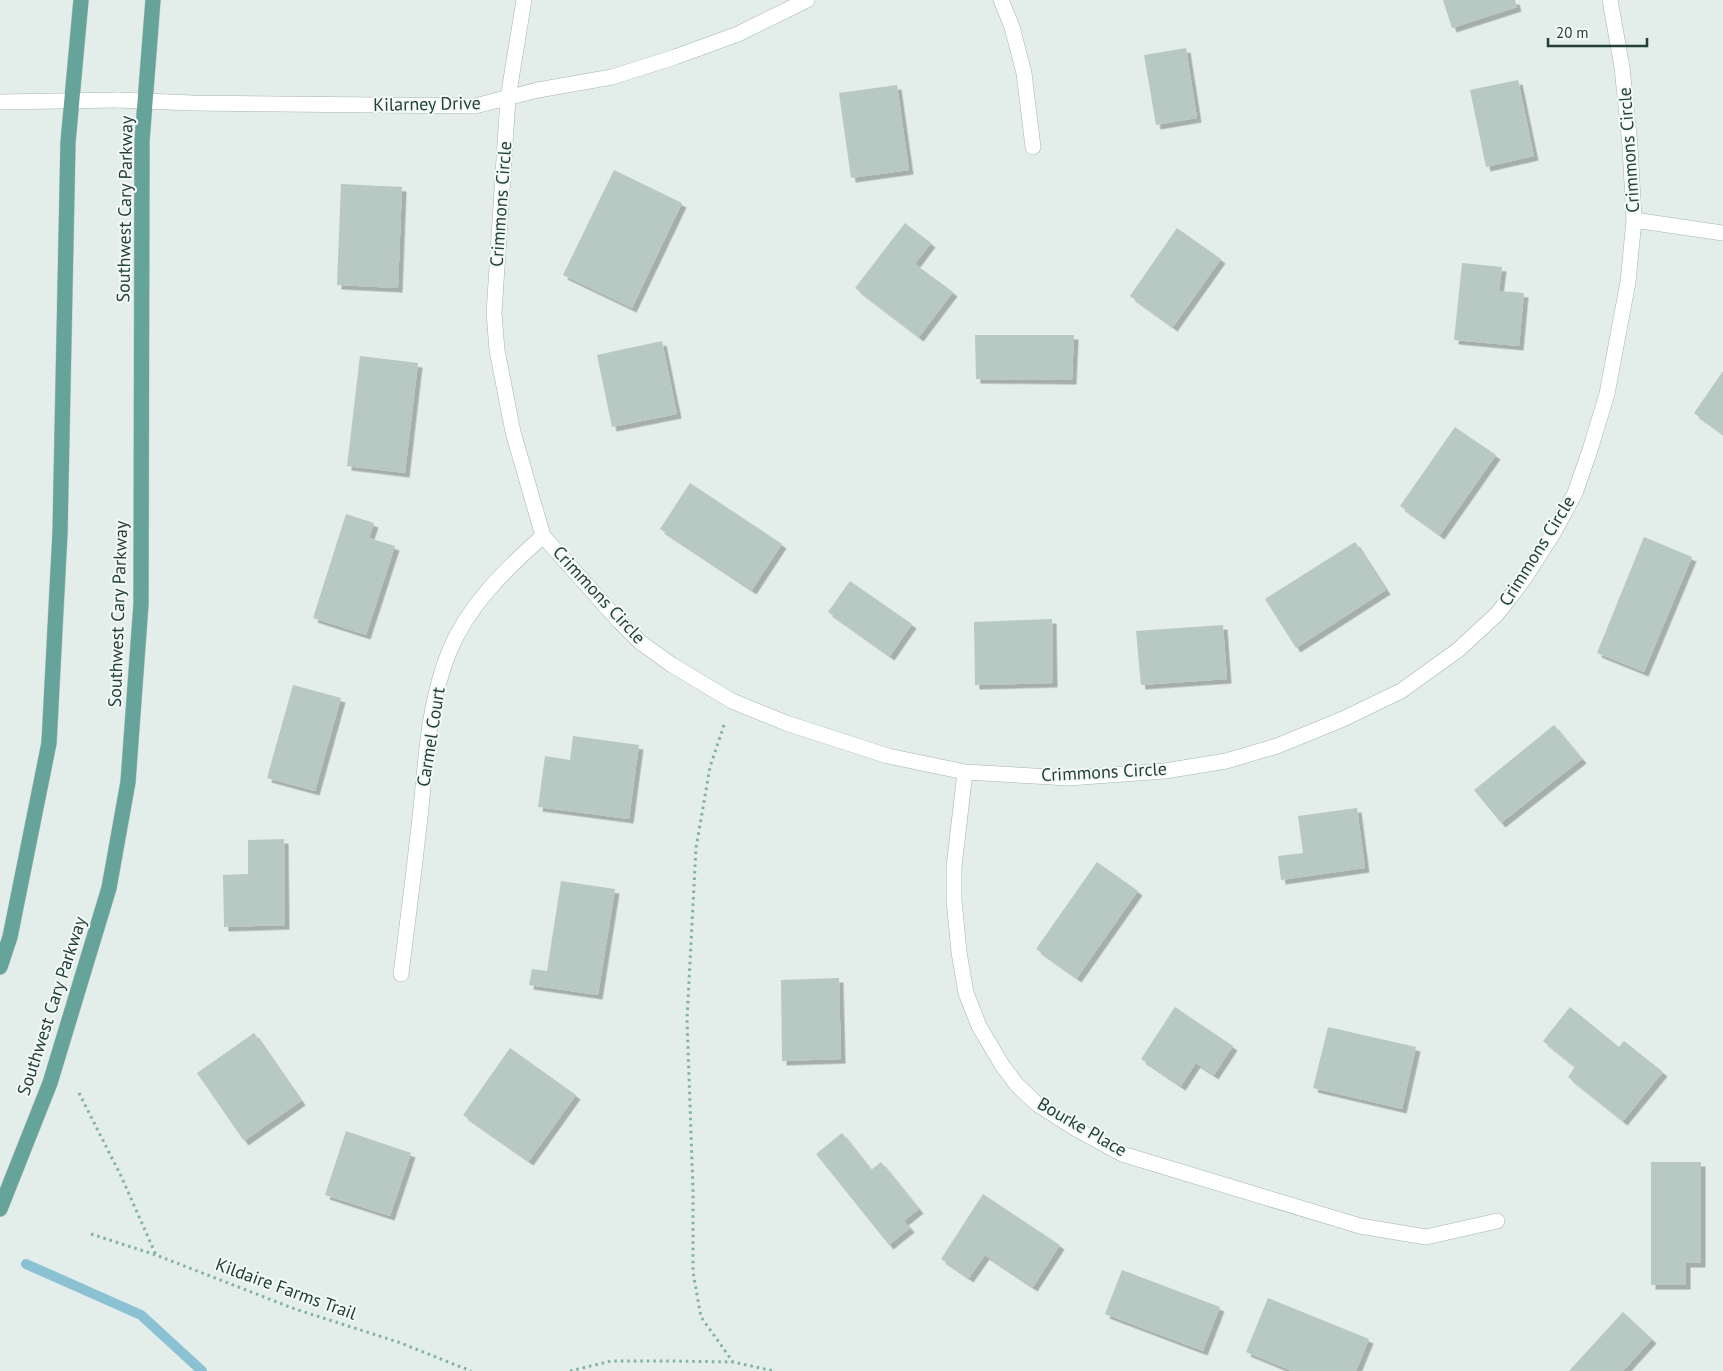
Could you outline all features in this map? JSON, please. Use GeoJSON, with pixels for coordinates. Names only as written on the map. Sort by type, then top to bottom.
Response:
{"type":"FeatureCollection","features":[{"type":"Feature","properties":{"kind":"main road"},"geometry":{"type":"LineString","coordinates":[[0,968],[10,937],[49,743],[60,533],[68,142],[82,0]]}},
{"type":"Feature","properties":{"kind":"main road","name":"Southwest Cary Parkway"},"geometry":{"type":"LineString","coordinates":[[0,1209],[50,1083],[106,897],[128,782],[141,604],[142,141],[153,0]]}},
{"type":"Feature","properties":{"kind":"street","name":"Crimmons Circle"},"geometry":{"type":"LineString","coordinates":[[524,0],[508,98],[494,313],[497,350],[513,432],[543,536],[640,642],[672,665],[732,701],[786,723],[888,756],[965,772],[1078,777],[1165,771],[1226,761],[1277,746],[1344,719],[1401,691],[1458,650],[1497,614],[1524,579],[1554,532],[1575,493],[1607,394],[1628,282],[1634,220],[1630,146],[1622,67],[1610,0]]}},
{"type":"Feature","properties":{"kind":"street","name":"Kilarney Drive"},"geometry":{"type":"LineString","coordinates":[[0,102],[118,100],[146,102],[475,106],[538,90],[612,77],[675,57],[738,34],[808,0]]}},
{"type":"Feature","properties":{"kind":"street"},"geometry":{"type":"LineString","coordinates":[[1001,0],[1012,27],[1024,73],[1033,147]]}},
{"type":"Feature","properties":{"kind":"street"},"geometry":{"type":"LineString","coordinates":[[1634,220],[1723,233]]}},
{"type":"Feature","properties":{"kind":"street","name":"Carmel Court"},"geometry":{"type":"LineString","coordinates":[[401,974],[413,884],[428,738],[436,694],[449,652],[462,627],[490,587],[543,536]]}},
{"type":"Feature","properties":{"kind":"street","name":"Bourke Place"},"geometry":{"type":"LineString","coordinates":[[965,772],[954,866],[954,891],[959,952],[966,993],[979,1026],[1002,1066],[1017,1085],[1037,1104],[1076,1129],[1122,1154],[1360,1226],[1426,1237],[1497,1221]]}},
{"type":"Feature","properties":{"kind":"path"},"geometry":{"type":"LineString","coordinates":[[732,701],[710,767],[696,848],[687,1019],[693,1190],[693,1272],[701,1317],[732,1362]]}},
{"type":"Feature","properties":{"kind":"path"},"geometry":{"type":"LineString","coordinates":[[79,1093],[121,1176],[156,1255]]}},
{"type":"Feature","properties":{"kind":"path","name":"Kildaire Farms Trail"},"geometry":{"type":"LineString","coordinates":[[91,1234],[156,1255],[295,1309],[398,1342],[471,1371]]}},
{"type":"Feature","properties":{"kind":"path"},"geometry":{"type":"LineString","coordinates":[[570,1371],[611,1361],[669,1360],[732,1362],[774,1371]]}},
{"type":"Feature","properties":{"kind":"building"},"geometry":{"type":"Polygon","coordinates":[[[1443,0],[1515,0],[1517,7],[1452,28],[1443,0]]]}},
{"type":"Feature","properties":{"kind":"building"},"geometry":{"type":"Polygon","coordinates":[[[1186,48],[1197,118],[1156,125],[1144,55],[1186,48]]]}},
{"type":"Feature","properties":{"kind":"building"},"geometry":{"type":"Polygon","coordinates":[[[1518,80],[1534,156],[1486,167],[1470,90],[1518,80]]]}},
{"type":"Feature","properties":{"kind":"building"},"geometry":{"type":"Polygon","coordinates":[[[897,85],[909,170],[851,178],[839,93],[897,85]]]}},
{"type":"Feature","properties":{"kind":"building"},"geometry":{"type":"Polygon","coordinates":[[[614,170],[682,203],[632,308],[563,275],[614,170]]]}},
{"type":"Feature","properties":{"kind":"building"},"geometry":{"type":"Polygon","coordinates":[[[341,184],[402,187],[398,288],[337,285],[341,184]]]}},
{"type":"Feature","properties":{"kind":"building"},"geometry":{"type":"Polygon","coordinates":[[[905,223],[931,243],[915,264],[953,292],[919,337],[855,288],[905,223]]]}},
{"type":"Feature","properties":{"kind":"building"},"geometry":{"type":"Polygon","coordinates":[[[1177,228],[1221,259],[1173,327],[1130,296],[1177,228]]]}},
{"type":"Feature","properties":{"kind":"building"},"geometry":{"type":"Polygon","coordinates":[[[1462,263],[1502,267],[1499,291],[1524,293],[1519,346],[1454,340],[1462,263]]]}},
{"type":"Feature","properties":{"kind":"building"},"geometry":{"type":"Polygon","coordinates":[[[975,335],[1074,335],[1072,380],[976,379],[975,335]]]}},
{"type":"Feature","properties":{"kind":"building"},"geometry":{"type":"Polygon","coordinates":[[[662,341],[677,414],[612,427],[597,355],[662,341]]]}},
{"type":"Feature","properties":{"kind":"building"},"geometry":{"type":"Polygon","coordinates":[[[360,356],[418,363],[405,473],[347,466],[360,356]]]}},
{"type":"Feature","properties":{"kind":"building"},"geometry":{"type":"Polygon","coordinates":[[[1723,371],[1723,434],[1694,413],[1723,371]]]}},
{"type":"Feature","properties":{"kind":"building"},"geometry":{"type":"Polygon","coordinates":[[[1455,427],[1496,455],[1440,535],[1400,506],[1455,427]]]}},
{"type":"Feature","properties":{"kind":"building"},"geometry":{"type":"Polygon","coordinates":[[[690,483],[782,544],[752,590],[660,529],[690,483]]]}},
{"type":"Feature","properties":{"kind":"building"},"geometry":{"type":"Polygon","coordinates":[[[346,514],[374,523],[369,538],[395,546],[366,635],[313,618],[346,514]]]}},
{"type":"Feature","properties":{"kind":"building"},"geometry":{"type":"Polygon","coordinates":[[[1644,537],[1692,557],[1644,672],[1597,653],[1644,537]]]}},
{"type":"Feature","properties":{"kind":"building"},"geometry":{"type":"Polygon","coordinates":[[[1355,542],[1386,590],[1296,648],[1265,599],[1355,542]]]}},
{"type":"Feature","properties":{"kind":"building"},"geometry":{"type":"Polygon","coordinates":[[[850,581],[912,624],[890,656],[828,612],[850,581]]]}},
{"type":"Feature","properties":{"kind":"building"},"geometry":{"type":"Polygon","coordinates":[[[1052,619],[1053,683],[975,685],[974,622],[1052,619]]]}},
{"type":"Feature","properties":{"kind":"building"},"geometry":{"type":"Polygon","coordinates":[[[1223,625],[1227,679],[1141,685],[1136,631],[1223,625]]]}},
{"type":"Feature","properties":{"kind":"building"},"geometry":{"type":"Polygon","coordinates":[[[293,685],[341,698],[315,791],[267,778],[293,685]]]}},
{"type":"Feature","properties":{"kind":"building"},"geometry":{"type":"Polygon","coordinates":[[[1554,725],[1582,759],[1501,823],[1474,790],[1554,725]]]}},
{"type":"Feature","properties":{"kind":"building"},"geometry":{"type":"Polygon","coordinates":[[[573,736],[639,745],[629,819],[538,807],[545,756],[570,760],[573,736]]]}},
{"type":"Feature","properties":{"kind":"building"},"geometry":{"type":"Polygon","coordinates":[[[1357,808],[1365,868],[1281,880],[1278,856],[1303,853],[1298,816],[1357,808]]]}},
{"type":"Feature","properties":{"kind":"building"},"geometry":{"type":"Polygon","coordinates":[[[284,839],[285,925],[224,927],[223,875],[248,874],[248,840],[284,839]]]}},
{"type":"Feature","properties":{"kind":"building"},"geometry":{"type":"Polygon","coordinates":[[[1097,862],[1138,891],[1077,978],[1036,949],[1097,862]]]}},
{"type":"Feature","properties":{"kind":"building"},"geometry":{"type":"Polygon","coordinates":[[[561,881],[615,889],[598,995],[529,985],[532,969],[547,971],[561,881]]]}},
{"type":"Feature","properties":{"kind":"building"},"geometry":{"type":"Polygon","coordinates":[[[839,978],[841,1059],[782,1061],[781,980],[839,978]]]}},
{"type":"Feature","properties":{"kind":"building"},"geometry":{"type":"Polygon","coordinates":[[[1175,1007],[1233,1046],[1214,1075],[1196,1063],[1181,1086],[1141,1059],[1175,1007]]]}},
{"type":"Feature","properties":{"kind":"building"},"geometry":{"type":"Polygon","coordinates":[[[1570,1007],[1619,1047],[1624,1041],[1663,1072],[1623,1121],[1568,1077],[1575,1067],[1543,1041],[1570,1007]]]}},
{"type":"Feature","properties":{"kind":"building"},"geometry":{"type":"Polygon","coordinates":[[[1328,1027],[1416,1047],[1402,1109],[1313,1088],[1328,1027]]]}},
{"type":"Feature","properties":{"kind":"building"},"geometry":{"type":"Polygon","coordinates":[[[254,1033],[301,1101],[244,1141],[197,1073],[254,1033]]]}},
{"type":"Feature","properties":{"kind":"building"},"geometry":{"type":"Polygon","coordinates":[[[510,1048],[576,1095],[529,1161],[463,1115],[510,1048]]]}},
{"type":"Feature","properties":{"kind":"building"},"geometry":{"type":"Polygon","coordinates":[[[346,1131],[411,1153],[390,1216],[325,1195],[346,1131]]]}},
{"type":"Feature","properties":{"kind":"building"},"geometry":{"type":"Polygon","coordinates":[[[842,1133],[871,1170],[881,1162],[919,1209],[904,1221],[910,1228],[889,1245],[816,1154],[842,1133]]]}},
{"type":"Feature","properties":{"kind":"building"},"geometry":{"type":"Polygon","coordinates":[[[1651,1162],[1701,1162],[1701,1263],[1686,1263],[1686,1285],[1651,1285],[1651,1162]]]}},
{"type":"Feature","properties":{"kind":"building"},"geometry":{"type":"Polygon","coordinates":[[[983,1194],[1060,1245],[1033,1287],[985,1255],[969,1278],[941,1259],[983,1194]]]}},
{"type":"Feature","properties":{"kind":"building"},"geometry":{"type":"Polygon","coordinates":[[[1122,1270],[1220,1307],[1203,1351],[1105,1314],[1122,1270]]]}},
{"type":"Feature","properties":{"kind":"building"},"geometry":{"type":"Polygon","coordinates":[[[1268,1298],[1369,1339],[1356,1371],[1292,1371],[1246,1352],[1268,1298]]]}},
{"type":"Feature","properties":{"kind":"building"},"geometry":{"type":"Polygon","coordinates":[[[1623,1312],[1652,1339],[1623,1371],[1569,1371],[1623,1312]]]}},
{"type":"Feature","properties":{"kind":"waterway"},"geometry":{"type":"LineString","coordinates":[[26,1264],[141,1315],[202,1371]]}}]}
